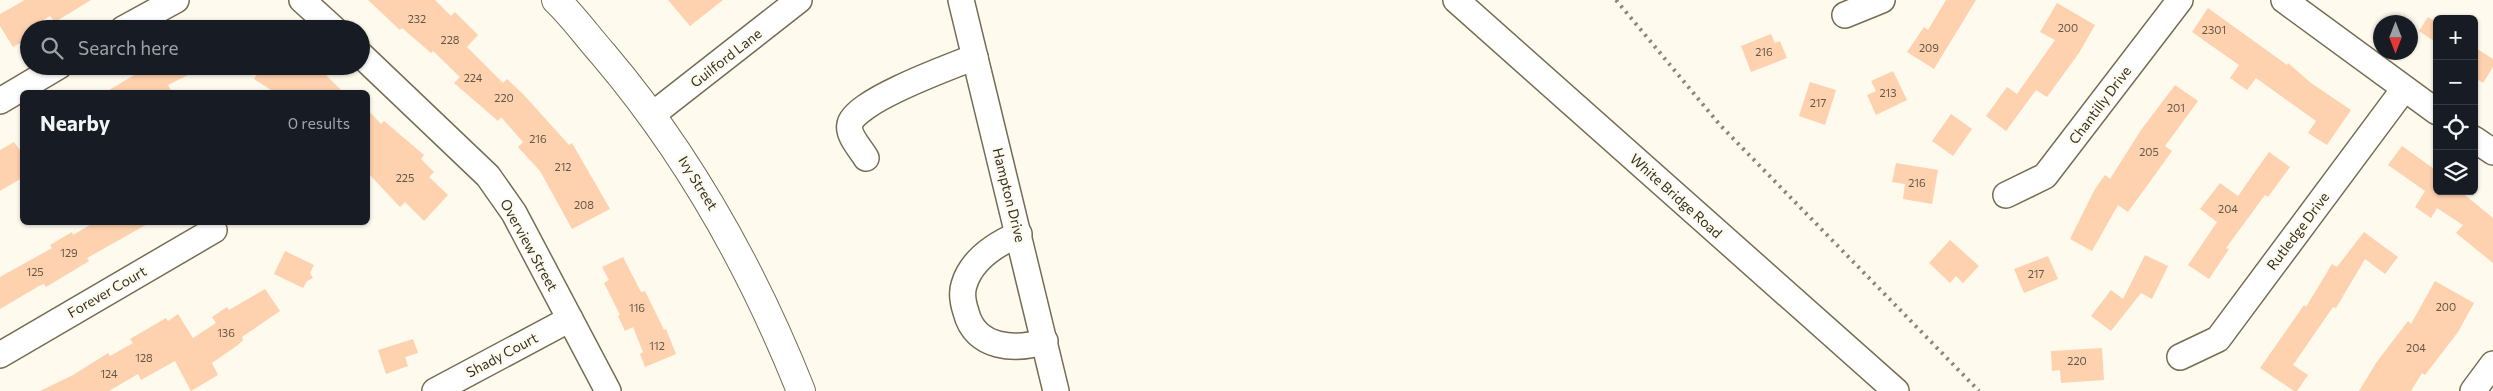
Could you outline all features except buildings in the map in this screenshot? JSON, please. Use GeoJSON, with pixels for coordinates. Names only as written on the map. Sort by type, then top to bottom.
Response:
{"type":"FeatureCollection","features":[{"type":"Feature","properties":{"kind":"main road","name":"Ivy Street"},"geometry":{"type":"LineString","coordinates":[[556,0],[652,114],[694,174],[731,237],[778,333],[801,391]]}},
{"type":"Feature","properties":{"kind":"street"},"geometry":{"type":"LineString","coordinates":[[139,20],[176,0]]}},
{"type":"Feature","properties":{"kind":"street"},"geometry":{"type":"LineString","coordinates":[[302,0],[324,20]]}},
{"type":"Feature","properties":{"kind":"street","name":"Guilford Lane"},"geometry":{"type":"LineString","coordinates":[[652,114],[799,0]]}},
{"type":"Feature","properties":{"kind":"street","name":"Hampton Drive"},"geometry":{"type":"LineString","coordinates":[[961,0],[1056,391]]}},
{"type":"Feature","properties":{"kind":"street","name":"White Bridge Road"},"geometry":{"type":"LineString","coordinates":[[1456,0],[1896,391]]}},
{"type":"Feature","properties":{"kind":"street"},"geometry":{"type":"LineString","coordinates":[[1845,15],[1882,0]]}},
{"type":"Feature","properties":{"kind":"street","name":"Chantilly Drive"},"geometry":{"type":"LineString","coordinates":[[2006,195],[2045,176],[2180,0]]}},
{"type":"Feature","properties":{"kind":"street"},"geometry":{"type":"LineString","coordinates":[[2284,0],[2433,109]]}},
{"type":"Feature","properties":{"kind":"street"},"geometry":{"type":"LineString","coordinates":[[866,158],[850,132],[850,124],[853,118],[872,103],[894,90],[975,56]]}},
{"type":"Feature","properties":{"kind":"street","name":"Overview Street"},"geometry":{"type":"LineString","coordinates":[[370,64],[488,176],[514,213],[608,391]]}},
{"type":"Feature","properties":{"kind":"street"},"geometry":{"type":"LineString","coordinates":[[0,101],[44,75]]}},
{"type":"Feature","properties":{"kind":"street","name":"Rutledge Drive"},"geometry":{"type":"LineString","coordinates":[[2180,357],[2218,339],[2404,88]]}},
{"type":"Feature","properties":{"kind":"street"},"geometry":{"type":"LineString","coordinates":[[2478,141],[2493,152]]}},
{"type":"Feature","properties":{"kind":"street","name":"Forever Court"},"geometry":{"type":"LineString","coordinates":[[0,355],[214,230]]}},
{"type":"Feature","properties":{"kind":"street"},"geometry":{"type":"LineString","coordinates":[[1019,234],[1001,242],[986,253],[974,267],[963,290],[967,316],[975,330],[997,346],[1014,348],[1045,342]]}},
{"type":"Feature","properties":{"kind":"street","name":"Shady Court"},"geometry":{"type":"LineString","coordinates":[[435,391],[570,319]]}},
{"type":"Feature","properties":{"kind":"street"},"geometry":{"type":"LineString","coordinates":[[2473,391],[2493,364]]}},
{"type":"Feature","properties":{"kind":"railway"},"geometry":{"type":"LineString","coordinates":[[1616,0],[1720,125],[1979,391]]}}]}
